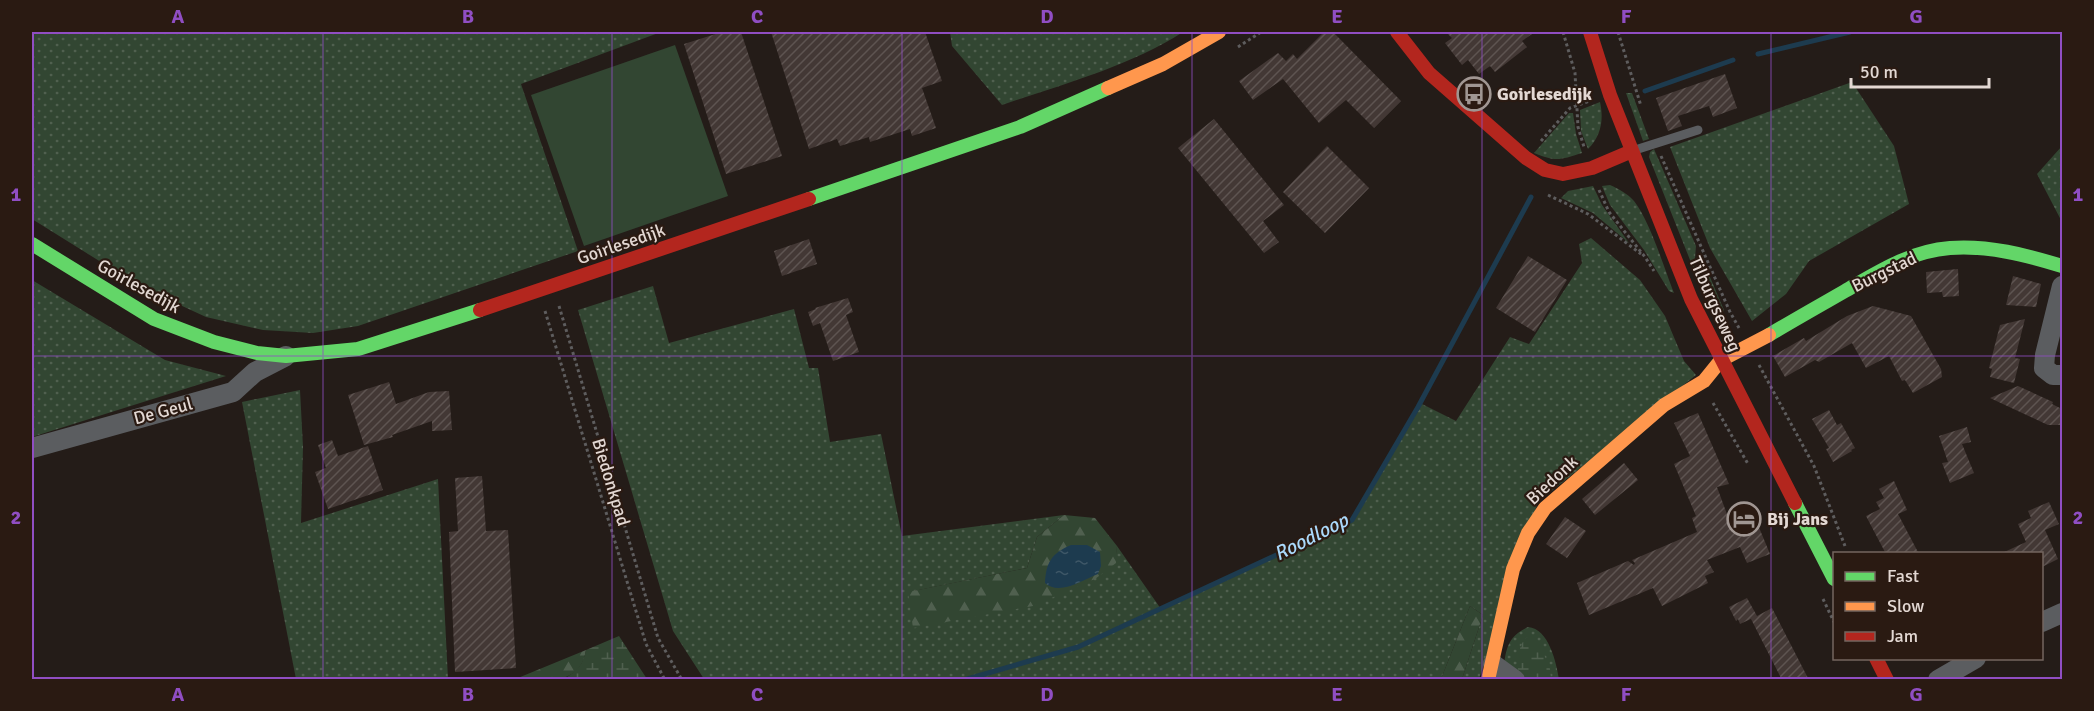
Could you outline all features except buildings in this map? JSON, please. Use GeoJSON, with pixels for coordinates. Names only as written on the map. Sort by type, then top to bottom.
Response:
{"type":"FeatureCollection","features":[{"type":"Feature","properties":{"kind":"street","name":"Goirlesedijk"},"geometry":{"type":"LineString","coordinates":[[32,244],[154,319],[214,342],[257,353],[286,356],[358,349],[1020,127],[1163,64],[1219,32]]}},
{"type":"Feature","properties":{"kind":"street"},"geometry":{"type":"LineString","coordinates":[[1397,32],[1429,73],[1526,158],[1545,170],[1563,174],[1592,168],[1632,151]]}},
{"type":"Feature","properties":{"kind":"street","name":"Tilburgseweg"},"geometry":{"type":"LineString","coordinates":[[1590,32],[1610,95],[1691,299],[1833,577]]}},
{"type":"Feature","properties":{"kind":"street","name":"Burgstad"},"geometry":{"type":"LineString","coordinates":[[1721,360],[1890,264],[1924,252],[1935,249],[1989,249],[2030,256],[2062,266]]}},
{"type":"Feature","properties":{"kind":"street"},"geometry":{"type":"LineString","coordinates":[[2062,286],[2045,355],[2044,368],[2053,375],[2062,375]]}},
{"type":"Feature","properties":{"kind":"street","name":"De Geul"},"geometry":{"type":"LineString","coordinates":[[32,448],[233,392],[255,372],[286,356]]}},
{"type":"Feature","properties":{"kind":"street","name":"Biedonk"},"geometry":{"type":"LineString","coordinates":[[1491,672],[1509,580],[1522,543],[1538,516],[1664,405],[1704,381],[1721,360]]}},
{"type":"Feature","properties":{"kind":"street"},"geometry":{"type":"LineString","coordinates":[[2043,622],[2062,614]]}},
{"type":"Feature","properties":{"kind":"street"},"geometry":{"type":"LineString","coordinates":[[1877,660],[1887,680]]}},
{"type":"Feature","properties":{"kind":"street"},"geometry":{"type":"LineString","coordinates":[[1938,680],[1973,660]]}},
{"type":"Feature","properties":{"kind":"street"},"geometry":{"type":"LineString","coordinates":[[1491,672],[1515,680]]}},
{"type":"Feature","properties":{"kind":"lane"},"geometry":{"type":"LineString","coordinates":[[1632,151],[1698,129]]}},
{"type":"Feature","properties":{"kind":"path"},"geometry":{"type":"LineString","coordinates":[[1526,158],[1570,108],[1577,105]]}},
{"type":"Feature","properties":{"kind":"path","name":"Tilburgseweg"},"geometry":{"type":"LineString","coordinates":[[1702,249],[1730,312],[1814,466],[1846,552]]}},
{"type":"Feature","properties":{"kind":"path","name":"Biedonkpad"},"geometry":{"type":"LineString","coordinates":[[539,290],[646,644],[665,680]]}},
{"type":"Feature","properties":{"kind":"path","name":"Biedonkpad"},"geometry":{"type":"LineString","coordinates":[[559,305],[658,638],[682,680]]}},
{"type":"Feature","properties":{"kind":"green space"},"geometry":{"type":"Polygon","coordinates":[[[32,32],[661,32],[521,84],[578,251],[358,326],[313,333],[263,330],[206,317],[141,287],[32,219],[32,32]]]}},
{"type":"Feature","properties":{"kind":"green space"},"geometry":{"type":"Polygon","coordinates":[[[950,32],[1183,32],[1118,65],[1002,105],[952,46],[950,32]]]}},
{"type":"Feature","properties":{"kind":"green space"},"geometry":{"type":"Polygon","coordinates":[[[675,45],[728,196],[584,246],[531,95],[675,45]]]}},
{"type":"Feature","properties":{"kind":"green space"},"geometry":{"type":"Polygon","coordinates":[[[1852,82],[1894,146],[1909,204],[1809,261],[1786,294],[1752,321],[1710,248],[1670,147],[1852,82]]]}},
{"type":"Feature","properties":{"kind":"green space"},"geometry":{"type":"Polygon","coordinates":[[[1626,93],[1632,93],[1649,139],[1643,141],[1626,93]]]}},
{"type":"Feature","properties":{"kind":"green space"},"geometry":{"type":"Polygon","coordinates":[[[1600,102],[1602,115],[1600,127],[1596,139],[1588,149],[1581,131],[1580,110],[1600,102]]]}},
{"type":"Feature","properties":{"kind":"green space"},"geometry":{"type":"Polygon","coordinates":[[[1569,113],[1573,113],[1582,153],[1558,159],[1534,153],[1569,113]]]}},
{"type":"Feature","properties":{"kind":"green space"},"geometry":{"type":"Polygon","coordinates":[[[2062,146],[2062,222],[2037,174],[2062,146]]]}},
{"type":"Feature","properties":{"kind":"green space"},"geometry":{"type":"Polygon","coordinates":[[[1654,149],[1696,246],[1694,270],[1649,157],[1650,152],[1654,149]]]}},
{"type":"Feature","properties":{"kind":"green space"},"geometry":{"type":"Polygon","coordinates":[[[1610,185],[1629,196],[1640,210],[1651,232],[1674,293],[1669,291],[1644,250],[1610,205],[1602,186],[1610,185]]]}},
{"type":"Feature","properties":{"kind":"green space"},"geometry":{"type":"Polygon","coordinates":[[[1593,186],[1602,205],[1629,243],[1593,213],[1561,198],[1568,191],[1593,186]]]}},
{"type":"Feature","properties":{"kind":"green space"},"geometry":{"type":"Polygon","coordinates":[[[1591,238],[1640,280],[1665,316],[1684,361],[1696,375],[1538,502],[1479,679],[1462,679],[1483,615],[1470,606],[1441,679],[704,679],[673,631],[578,310],[653,286],[669,343],[794,309],[809,368],[818,368],[830,442],[881,434],[902,536],[1064,515],[1037,537],[1027,568],[909,592],[1115,563],[1117,546],[1161,609],[1353,521],[1422,404],[1456,421],[1510,337],[1529,344],[1582,263],[1579,244],[1591,238]]]}},
{"type":"Feature","properties":{"kind":"green space"},"geometry":{"type":"Polygon","coordinates":[[[1704,263],[1723,312],[1713,312],[1702,287],[1704,263]]]}},
{"type":"Feature","properties":{"kind":"green space"},"geometry":{"type":"Polygon","coordinates":[[[32,280],[165,360],[226,376],[32,437],[32,280]]]}},
{"type":"Feature","properties":{"kind":"green space"},"geometry":{"type":"Polygon","coordinates":[[[300,390],[303,447],[301,523],[438,479],[448,679],[296,679],[242,402],[300,390]]]}},
{"type":"Feature","properties":{"kind":"green space"},"geometry":{"type":"Polygon","coordinates":[[[1064,515],[1095,518],[1117,546],[1116,563],[1095,579],[1033,606],[913,628],[908,592],[1027,568],[1037,537],[1064,515]]]}},
{"type":"Feature","properties":{"kind":"green space"},"geometry":{"type":"Polygon","coordinates":[[[1470,606],[1483,615],[1462,679],[1441,679],[1470,606]]]}},
{"type":"Feature","properties":{"kind":"green space"},"geometry":{"type":"Polygon","coordinates":[[[1528,627],[1535,629],[1546,640],[1559,679],[1518,675],[1502,680],[1505,656],[1510,642],[1520,631],[1528,627]]]}},
{"type":"Feature","properties":{"kind":"green space"},"geometry":{"type":"Polygon","coordinates":[[[619,636],[647,679],[564,679],[579,667],[586,650],[619,636]]]}},
{"type":"Feature","properties":{"kind":"green space"},"geometry":{"type":"Polygon","coordinates":[[[1527,637],[1539,642],[1550,669],[1551,679],[1520,679],[1518,657],[1521,645],[1527,637]]]}},
{"type":"Feature","properties":{"kind":"green space"},"geometry":{"type":"Polygon","coordinates":[[[586,650],[576,671],[568,676],[548,680],[513,680],[586,650]]]}},
{"type":"Feature","properties":{"kind":"water"},"geometry":{"type":"Polygon","coordinates":[[[1071,545],[1087,545],[1100,552],[1101,566],[1098,574],[1071,586],[1051,587],[1045,583],[1051,559],[1059,551],[1071,545]]]}},
{"type":"Feature","properties":{"kind":"waterway","name":"Roodloop"},"geometry":{"type":"LineString","coordinates":[[1758,54],[1850,32]]}},
{"type":"Feature","properties":{"kind":"waterway","name":"Roodloop"},"geometry":{"type":"LineString","coordinates":[[1645,91],[1733,60]]}},
{"type":"Feature","properties":{"kind":"waterway","name":"Roodloop"},"geometry":{"type":"LineString","coordinates":[[964,680],[1078,647],[1352,520],[1418,407],[1531,197]]}},
{"type":"Feature","properties":{"kind":"traffic: fast"},"geometry":{"type":"LineString","coordinates":[[809,199],[1020,127],[1108,88]]}},
{"type":"Feature","properties":{"kind":"traffic: fast"},"geometry":{"type":"LineString","coordinates":[[32,244],[154,319],[214,342],[257,353],[286,356],[358,349],[480,310]]}},
{"type":"Feature","properties":{"kind":"traffic: fast"},"geometry":{"type":"LineString","coordinates":[[1769,335],[1882,270],[1921,253],[1964,247],[1993,249],[2062,266]]}},
{"type":"Feature","properties":{"kind":"traffic: fast"},"geometry":{"type":"LineString","coordinates":[[1795,503],[1833,577]]}},
{"type":"Feature","properties":{"kind":"traffic: slow"},"geometry":{"type":"LineString","coordinates":[[1108,88],[1163,64],[1219,32]]}},
{"type":"Feature","properties":{"kind":"traffic: slow"},"geometry":{"type":"LineString","coordinates":[[1488,680],[1513,569],[1528,533],[1545,508],[1664,405],[1704,381],[1721,360],[1769,335]]}},
{"type":"Feature","properties":{"kind":"traffic: jam"},"geometry":{"type":"LineString","coordinates":[[1397,32],[1429,73],[1526,158],[1545,170],[1563,174],[1592,168],[1632,151]]}},
{"type":"Feature","properties":{"kind":"traffic: jam"},"geometry":{"type":"LineString","coordinates":[[1590,32],[1610,95],[1691,299],[1795,503]]}},
{"type":"Feature","properties":{"kind":"traffic: jam"},"geometry":{"type":"LineString","coordinates":[[480,310],[809,199]]}},
{"type":"Feature","properties":{"kind":"traffic: jam"},"geometry":{"type":"LineString","coordinates":[[1877,660],[1887,680]]}},
{"type":"Feature","properties":{"kind":"place","name":"Goirlesedijk"},"geometry":{"type":"Point","coordinates":[1474,94]}},
{"type":"Feature","properties":{"kind":"place","name":"Bij Jans"},"geometry":{"type":"Point","coordinates":[1744,519]}}]}
